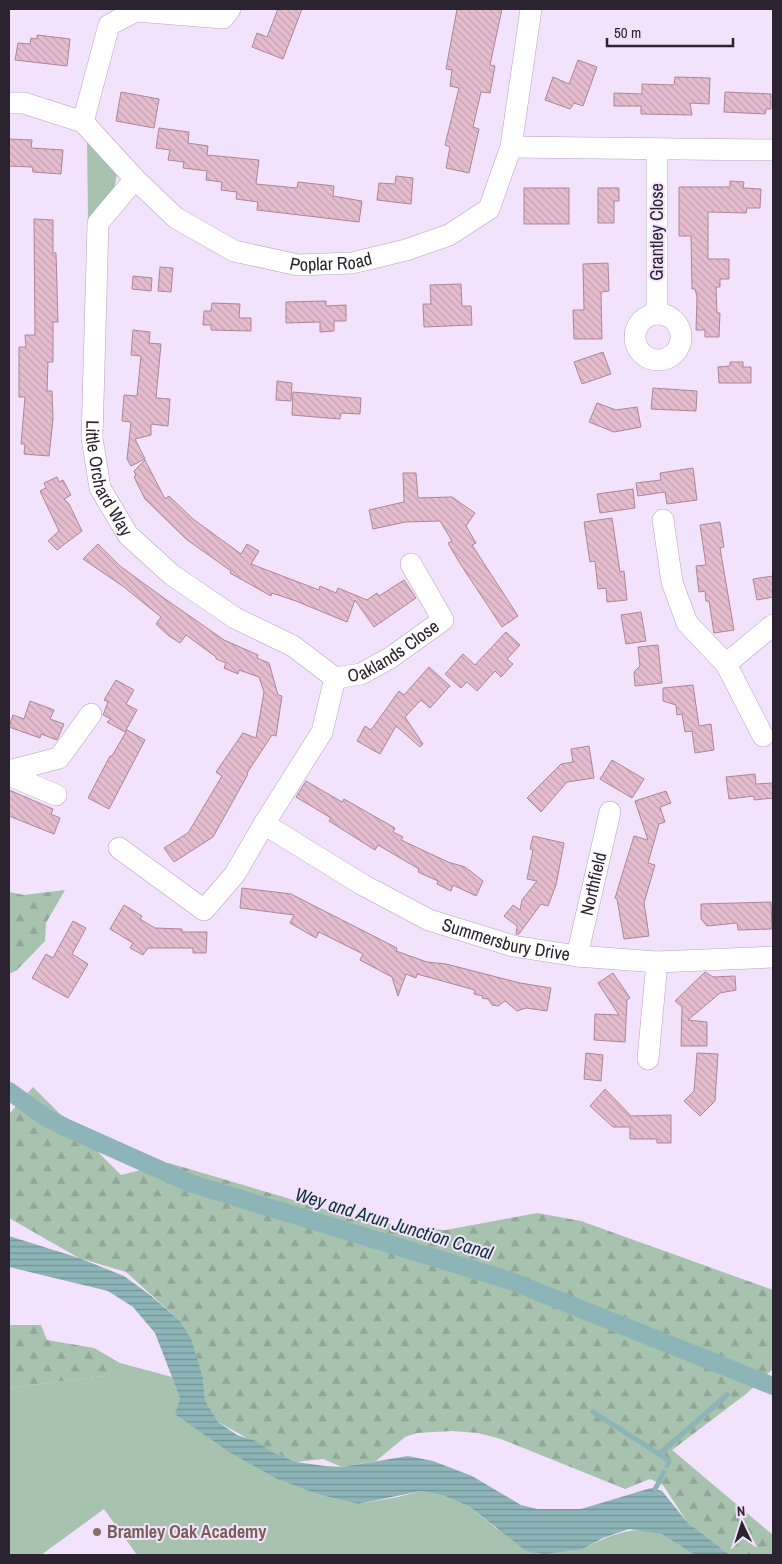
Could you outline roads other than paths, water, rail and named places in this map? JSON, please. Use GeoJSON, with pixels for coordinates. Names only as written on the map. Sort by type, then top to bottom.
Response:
{"type":"FeatureCollection","features":[{"type":"Feature","properties":{"kind":"street"},"geometry":{"type":"LineString","coordinates":[[82,122],[111,17],[136,11],[222,18],[230,9]]}},
{"type":"Feature","properties":{"kind":"street","name":"Poplar Road"},"geometry":{"type":"LineString","coordinates":[[9,103],[24,104],[82,122],[135,179],[176,218],[234,251],[298,265],[352,263],[406,250],[449,236],[489,209],[511,147],[531,9]]}},
{"type":"Feature","properties":{"kind":"street"},"geometry":{"type":"LineString","coordinates":[[511,147],[773,150]]}},
{"type":"Feature","properties":{"kind":"street","name":"Grantley Close"},"geometry":{"type":"LineString","coordinates":[[657,149],[657,314]]}},
{"type":"Feature","properties":{"kind":"street","name":"Little Orchard Way"},"geometry":{"type":"LineString","coordinates":[[135,179],[98,224],[92,438],[100,488],[128,535],[172,575],[235,618],[293,646],[335,678]]}},
{"type":"Feature","properties":{"kind":"street"},"geometry":{"type":"LineString","coordinates":[[663,520],[672,582],[687,623],[726,664],[763,736]]}},
{"type":"Feature","properties":{"kind":"street","name":"Oaklands Close"},"geometry":{"type":"LineString","coordinates":[[335,678],[361,674],[390,658],[443,620],[411,564]]}},
{"type":"Feature","properties":{"kind":"street"},"geometry":{"type":"LineString","coordinates":[[726,664],[773,625]]}},
{"type":"Feature","properties":{"kind":"street"},"geometry":{"type":"LineString","coordinates":[[119,848],[204,910],[235,874],[322,732],[335,678]]}},
{"type":"Feature","properties":{"kind":"street"},"geometry":{"type":"LineString","coordinates":[[9,773],[59,758],[91,714]]}},
{"type":"Feature","properties":{"kind":"street"},"geometry":{"type":"LineString","coordinates":[[9,773],[56,795]]}},
{"type":"Feature","properties":{"kind":"street","name":"Northfield"},"geometry":{"type":"LineString","coordinates":[[577,956],[610,812]]}},
{"type":"Feature","properties":{"kind":"street","name":"Summersbury Drive"},"geometry":{"type":"LineString","coordinates":[[264,824],[363,885],[429,920],[513,946],[577,956],[657,962],[773,957]]}},
{"type":"Feature","properties":{"kind":"street"},"geometry":{"type":"LineString","coordinates":[[648,1059],[657,962]]}},
{"type":"Feature","properties":{"kind":"waterway","name":"Wey and Arun Junction Canal"},"geometry":{"type":"LineString","coordinates":[[9,1091],[45,1117],[192,1184],[511,1281],[773,1386]]}},
{"type":"Feature","properties":{"kind":"waterway"},"geometry":{"type":"LineString","coordinates":[[667,1466],[669,1461],[659,1454],[727,1395]]}},
{"type":"Feature","properties":{"kind":"waterway"},"geometry":{"type":"LineString","coordinates":[[593,1412],[659,1454]]}},
{"type":"Feature","properties":{"kind":"waterway"},"geometry":{"type":"LineString","coordinates":[[659,1481],[664,1472]]}},
{"type":"Feature","properties":{"kind":"waterway"},"geometry":{"type":"LineString","coordinates":[[655,1489],[658,1484]]}},
{"type":"Feature","properties":{"kind":"place","name":"Bramley Oak Academy"},"geometry":{"type":"Point","coordinates":[97,1532]}}]}
